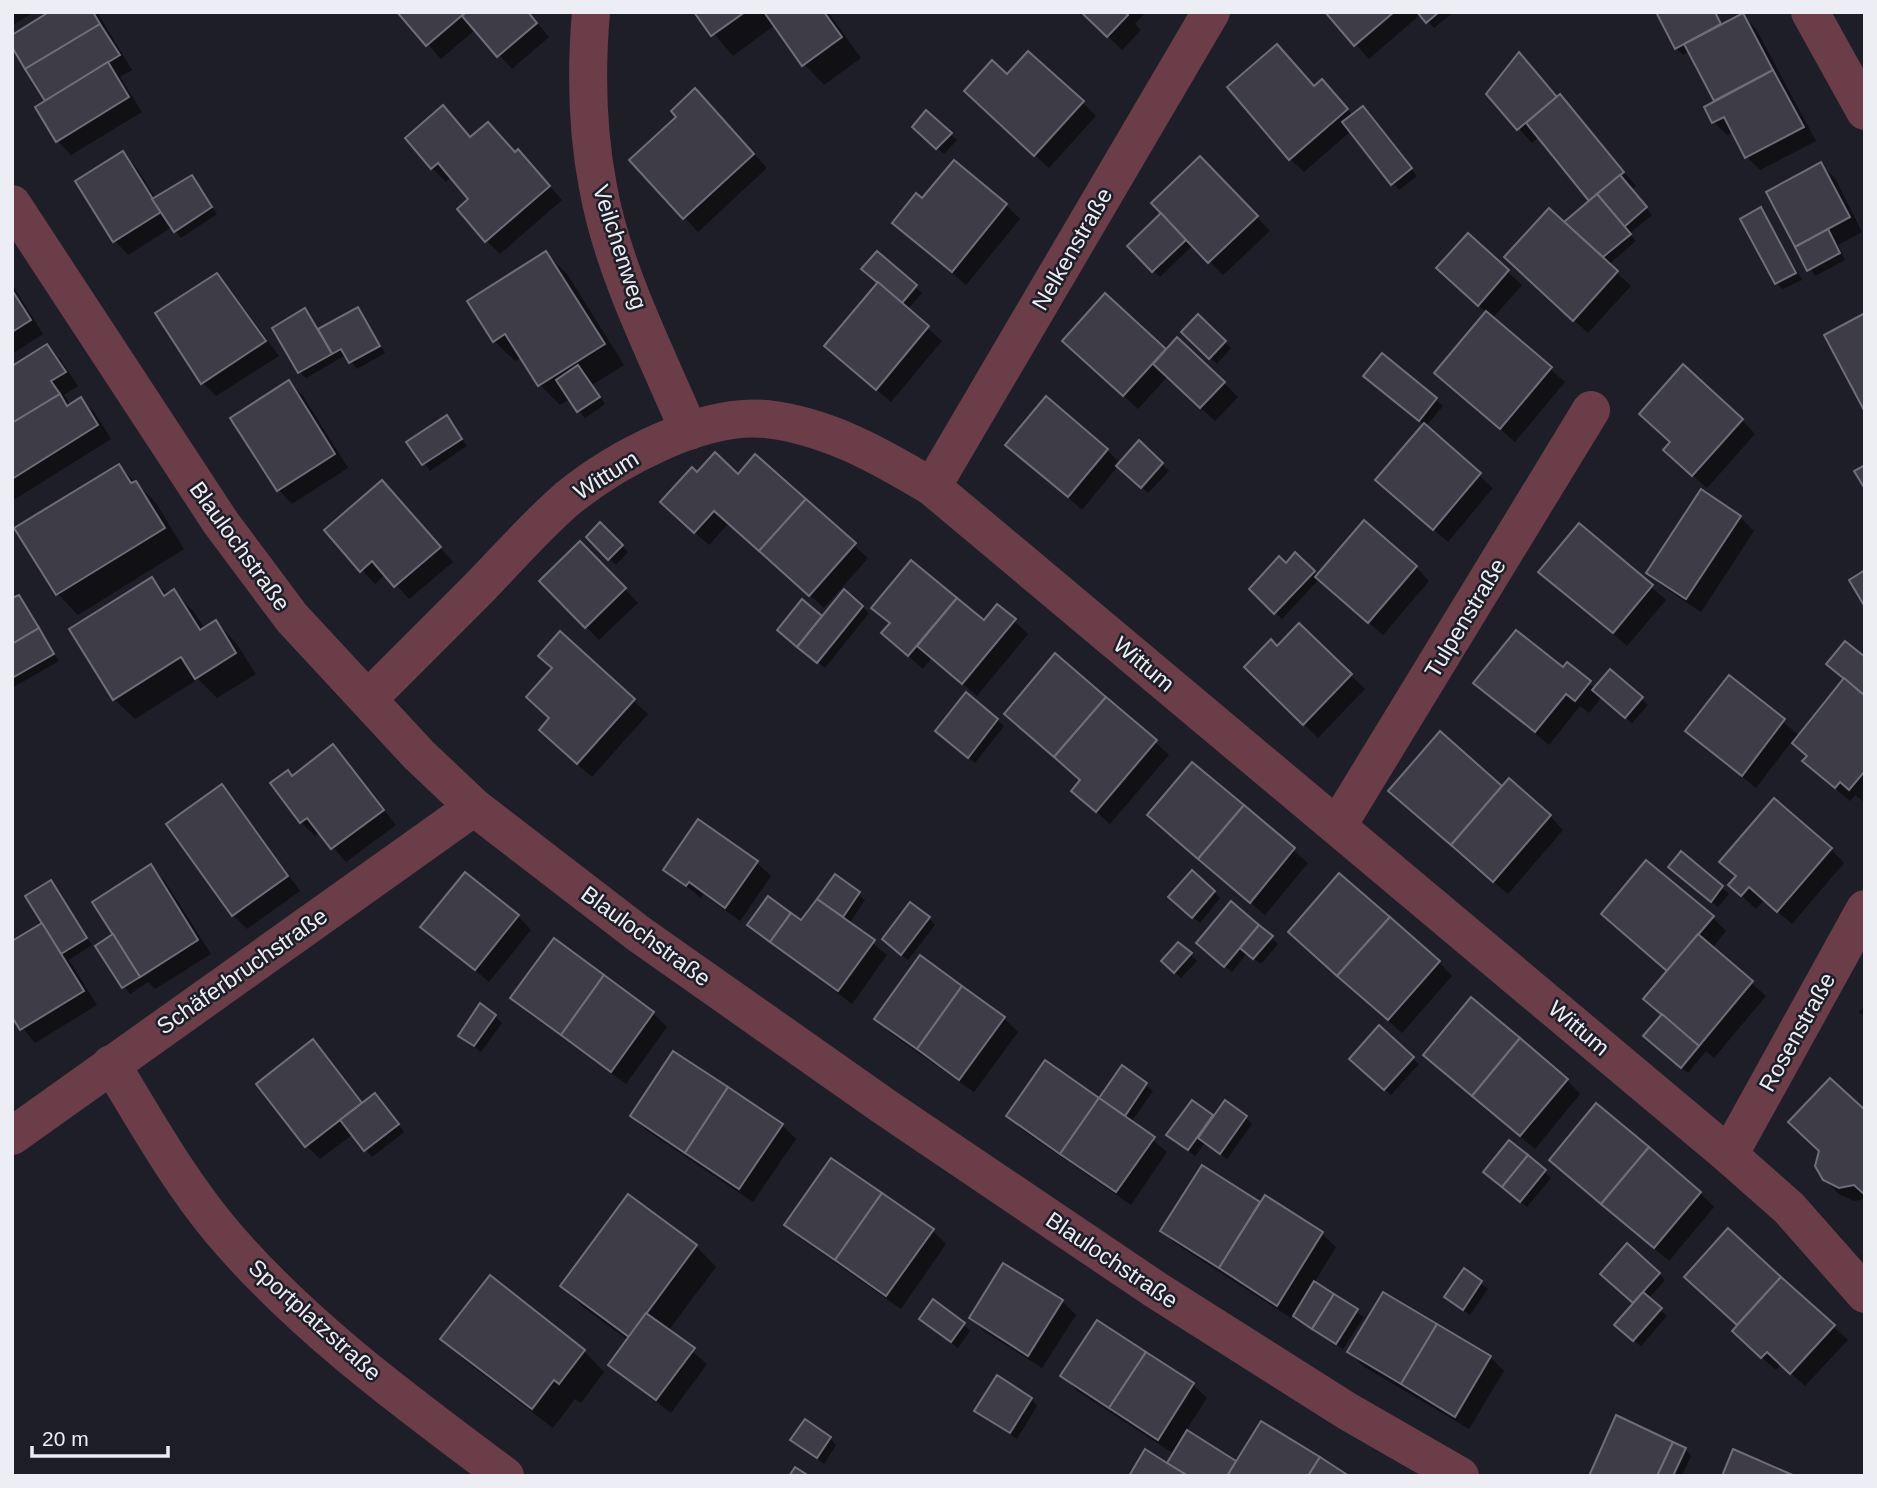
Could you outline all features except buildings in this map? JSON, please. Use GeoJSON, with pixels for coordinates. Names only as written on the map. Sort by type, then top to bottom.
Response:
{"type":"FeatureCollection","features":[{"type":"Feature","properties":{"kind":"street","name":"Veilchenweg"},"geometry":{"type":"LineString","coordinates":[[591,12],[588,106],[598,188],[619,262],[689,431]]}},
{"type":"Feature","properties":{"kind":"street","name":"Nelkenstraße"},"geometry":{"type":"LineString","coordinates":[[932,486],[1211,12]]}},
{"type":"Feature","properties":{"kind":"street"},"geometry":{"type":"LineString","coordinates":[[1810,12],[1865,111]]}},
{"type":"Feature","properties":{"kind":"street","name":"Blaulochstraße"},"geometry":{"type":"LineString","coordinates":[[12,204],[221,523],[292,618],[419,755],[474,807],[639,934],[885,1107],[1156,1290],[1347,1411],[1460,1476]]}},
{"type":"Feature","properties":{"kind":"street","name":"Tulpenstraße"},"geometry":{"type":"LineString","coordinates":[[1338,825],[1591,410]]}},
{"type":"Feature","properties":{"kind":"street","name":"Wittum"},"geometry":{"type":"LineString","coordinates":[[368,699],[566,500],[605,471],[689,431],[724,421],[764,419],[807,426],[882,457],[932,486],[1729,1155],[1789,1208],[1865,1294]]}},
{"type":"Feature","properties":{"kind":"street","name":"Schäferbruchstraße"},"geometry":{"type":"LineString","coordinates":[[12,1136],[474,807]]}},
{"type":"Feature","properties":{"kind":"street","name":"Rosenstraße"},"geometry":{"type":"LineString","coordinates":[[1729,1155],[1865,909]]}},
{"type":"Feature","properties":{"kind":"street","name":"Sportplatzstraße"},"geometry":{"type":"LineString","coordinates":[[111,1064],[170,1161],[222,1231],[275,1290],[403,1399],[505,1476]]}}]}
